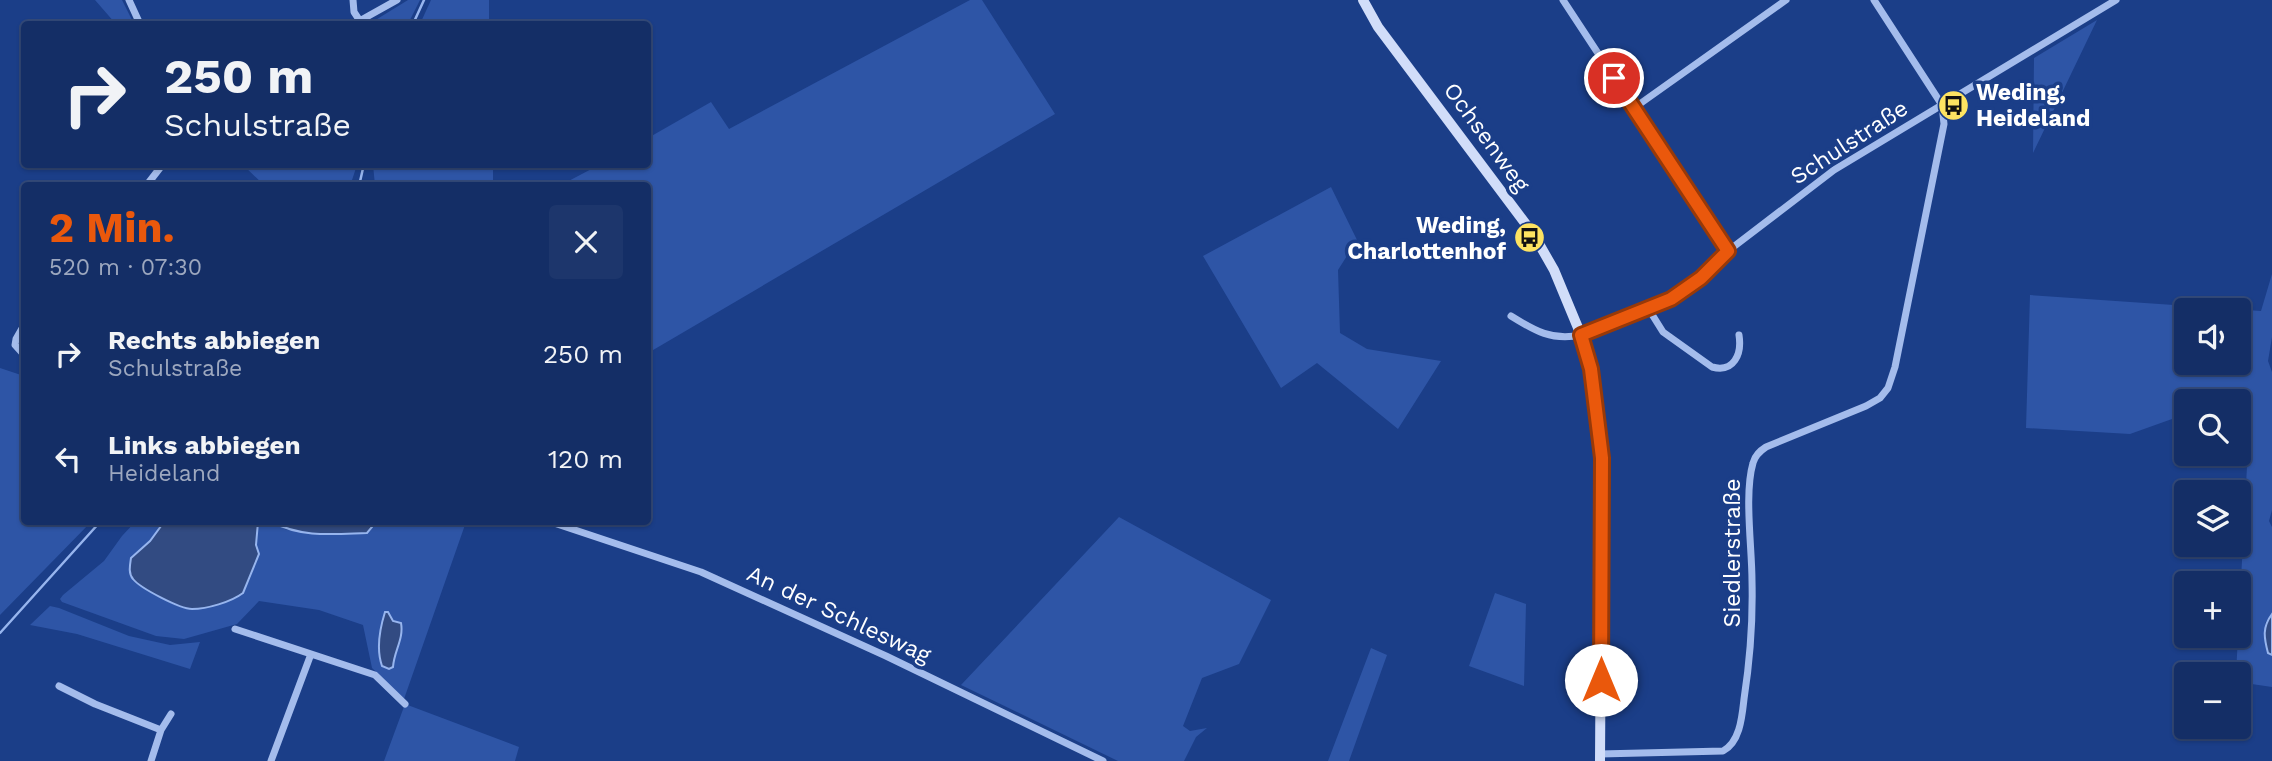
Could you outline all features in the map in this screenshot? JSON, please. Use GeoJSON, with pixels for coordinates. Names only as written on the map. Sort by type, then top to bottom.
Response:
{"type":"FeatureCollection","features":[{"type":"Feature","properties":{"kind":"main road","name":"Ochsenweg"},"geometry":{"type":"LineString","coordinates":[[1363,0],[1378,27],[1534,235],[1554,271],[1581,335],[1595,390],[1602,458],[1600,758]]}},
{"type":"Feature","properties":{"kind":"street"},"geometry":{"type":"LineString","coordinates":[[129,0],[139,21]]}},
{"type":"Feature","properties":{"kind":"street"},"geometry":{"type":"LineString","coordinates":[[353,0],[356,21]]}},
{"type":"Feature","properties":{"kind":"street"},"geometry":{"type":"LineString","coordinates":[[360,21],[397,0]]}},
{"type":"Feature","properties":{"kind":"street"},"geometry":{"type":"LineString","coordinates":[[1563,0],[1728,251]]}},
{"type":"Feature","properties":{"kind":"street"},"geometry":{"type":"LineString","coordinates":[[1634,108],[1786,0]]}},
{"type":"Feature","properties":{"kind":"street"},"geometry":{"type":"LineString","coordinates":[[1874,0],[1942,105]]}},
{"type":"Feature","properties":{"kind":"street","name":"Schulstraße"},"geometry":{"type":"LineString","coordinates":[[1581,335],[1685,290],[1728,251],[1834,170],[2116,0]]}},
{"type":"Feature","properties":{"kind":"street","name":"Siedlerstraße"},"geometry":{"type":"LineString","coordinates":[[1600,758],[1723,751],[1730,748],[1735,740],[1742,716],[1751,652],[1750,480],[1753,461],[1766,446],[1866,406],[1880,398],[1888,388],[1905,322],[1944,124],[1942,105]]}},
{"type":"Feature","properties":{"kind":"street"},"geometry":{"type":"LineString","coordinates":[[149,182],[160,168]]}},
{"type":"Feature","properties":{"kind":"street"},"geometry":{"type":"LineString","coordinates":[[1648,308],[1663,332],[1712,367],[1728,368],[1733,363],[1741,345],[1739,335]]}},
{"type":"Feature","properties":{"kind":"street"},"geometry":{"type":"LineString","coordinates":[[1511,316],[1546,335],[1566,338],[1581,335]]}},
{"type":"Feature","properties":{"kind":"street"},"geometry":{"type":"LineString","coordinates":[[21,330],[15,345],[21,352]]}},
{"type":"Feature","properties":{"kind":"street","name":"An der Schleswag"},"geometry":{"type":"LineString","coordinates":[[560,525],[701,572],[886,656],[1103,761]]}},
{"type":"Feature","properties":{"kind":"street"},"geometry":{"type":"LineString","coordinates":[[235,629],[376,675],[405,704]]}},
{"type":"Feature","properties":{"kind":"street"},"geometry":{"type":"LineString","coordinates":[[271,761],[311,654]]}},
{"type":"Feature","properties":{"kind":"street"},"geometry":{"type":"LineString","coordinates":[[59,686],[95,704],[161,730]]}},
{"type":"Feature","properties":{"kind":"street"},"geometry":{"type":"LineString","coordinates":[[151,761],[161,730],[171,714]]}},
{"type":"Feature","properties":{"kind":"shaded area"},"geometry":{"type":"Polygon","coordinates":[[[95,0],[122,0],[132,21],[113,21],[95,0]]]}},
{"type":"Feature","properties":{"kind":"shaded area"},"geometry":{"type":"Polygon","coordinates":[[[408,0],[420,0],[410,21],[374,21],[408,0]]]}},
{"type":"Feature","properties":{"kind":"shaded area"},"geometry":{"type":"Polygon","coordinates":[[[431,0],[489,0],[489,21],[421,21],[431,0]]]}},
{"type":"Feature","properties":{"kind":"shaded area"},"geometry":{"type":"Polygon","coordinates":[[[970,0],[982,0],[1055,114],[651,351],[651,182],[567,182],[593,168],[651,168],[651,136],[711,102],[729,129],[970,0]]]}},
{"type":"Feature","properties":{"kind":"shaded area"},"geometry":{"type":"Polygon","coordinates":[[[2097,20],[2033,153],[2034,58],[2097,20]]]}},
{"type":"Feature","properties":{"kind":"shaded area"},"geometry":{"type":"Polygon","coordinates":[[[246,168],[356,168],[351,182],[261,182],[246,168]]]}},
{"type":"Feature","properties":{"kind":"shaded area"},"geometry":{"type":"Polygon","coordinates":[[[373,168],[493,168],[493,182],[375,182],[373,168]]]}},
{"type":"Feature","properties":{"kind":"shaded area"},"geometry":{"type":"Polygon","coordinates":[[[1331,187],[1357,240],[1338,270],[1340,333],[1367,349],[1441,361],[1398,429],[1317,363],[1281,388],[1203,256],[1331,187]]]}},
{"type":"Feature","properties":{"kind":"shaded area"},"geometry":{"type":"Polygon","coordinates":[[[2272,274],[2272,337],[2268,361],[2272,372],[2272,510],[2269,521],[2272,527],[2272,614],[2265,623],[2268,653],[2272,655],[2272,687],[2251,684],[2251,662],[2237,662],[2237,648],[2251,648],[2251,571],[2241,571],[2242,557],[2251,557],[2251,480],[2246,480],[2247,466],[2251,466],[2251,389],[2174,389],[2174,418],[2130,434],[2026,428],[2030,295],[2174,305],[2174,375],[2251,375],[2251,310],[2261,311],[2272,274]]]}},
{"type":"Feature","properties":{"kind":"shaded area"},"geometry":{"type":"Polygon","coordinates":[[[0,368],[21,375],[21,525],[88,525],[0,615],[0,368]]]}},
{"type":"Feature","properties":{"kind":"shaded area"},"geometry":{"type":"Polygon","coordinates":[[[1119,517],[1271,600],[1239,664],[1202,678],[1183,726],[1190,731],[1207,728],[1196,737],[1184,761],[1118,761],[961,685],[1119,517]]]}},
{"type":"Feature","properties":{"kind":"shaded area"},"geometry":{"type":"Polygon","coordinates":[[[132,525],[162,525],[150,541],[131,558],[134,580],[169,602],[191,609],[227,601],[238,595],[246,586],[255,563],[258,525],[278,525],[287,530],[372,525],[465,525],[404,699],[372,668],[363,625],[319,610],[259,601],[237,624],[184,639],[156,636],[62,602],[60,599],[63,595],[104,561],[132,525]]]}},
{"type":"Feature","properties":{"kind":"shaded area"},"geometry":{"type":"Polygon","coordinates":[[[162,525],[258,525],[256,545],[259,554],[243,593],[219,604],[192,609],[170,602],[133,579],[130,574],[131,558],[150,541],[162,525]]]}},
{"type":"Feature","properties":{"kind":"shaded area"},"geometry":{"type":"Polygon","coordinates":[[[279,525],[372,527],[367,533],[318,534],[279,525]]]}},
{"type":"Feature","properties":{"kind":"shaded area"},"geometry":{"type":"Polygon","coordinates":[[[1495,593],[1526,604],[1524,686],[1469,666],[1495,593]]]}},
{"type":"Feature","properties":{"kind":"shaded area"},"geometry":{"type":"Polygon","coordinates":[[[50,606],[129,636],[170,645],[200,642],[190,669],[77,634],[30,625],[50,606]]]}},
{"type":"Feature","properties":{"kind":"shaded area"},"geometry":{"type":"Polygon","coordinates":[[[385,612],[388,612],[393,621],[401,623],[402,629],[393,667],[389,669],[382,666],[379,653],[385,612]]]}},
{"type":"Feature","properties":{"kind":"shaded area"},"geometry":{"type":"Polygon","coordinates":[[[2272,614],[2272,655],[2268,653],[2265,633],[2272,614]]]}},
{"type":"Feature","properties":{"kind":"shaded area"},"geometry":{"type":"Polygon","coordinates":[[[1371,648],[1387,655],[1349,761],[1328,761],[1371,648]]]}},
{"type":"Feature","properties":{"kind":"shaded area"},"geometry":{"type":"Polygon","coordinates":[[[405,704],[519,747],[515,761],[384,761],[405,704]]]}},
{"type":"Feature","properties":{"kind":"waterway"},"geometry":{"type":"LineString","coordinates":[[414,21],[424,0]]}},
{"type":"Feature","properties":{"kind":"waterway"},"geometry":{"type":"LineString","coordinates":[[360,182],[363,168]]}},
{"type":"Feature","properties":{"kind":"waterway"},"geometry":{"type":"LineString","coordinates":[[0,633],[97,525]]}},
{"type":"Feature","properties":{"kind":"place","name":"Weding, Heideland"},"geometry":{"type":"Point","coordinates":[1953,105]}},
{"type":"Feature","properties":{"kind":"place","name":"Weding, Charlottenhof"},"geometry":{"type":"Point","coordinates":[1529,238]}},
{"type":"Feature","properties":{"kind":"route"},"geometry":{"type":"LineString","coordinates":[[1601,680],[1602,458],[1597,401],[1581,335],[1671,299],[1701,278],[1728,251],[1614,78]]}}]}
